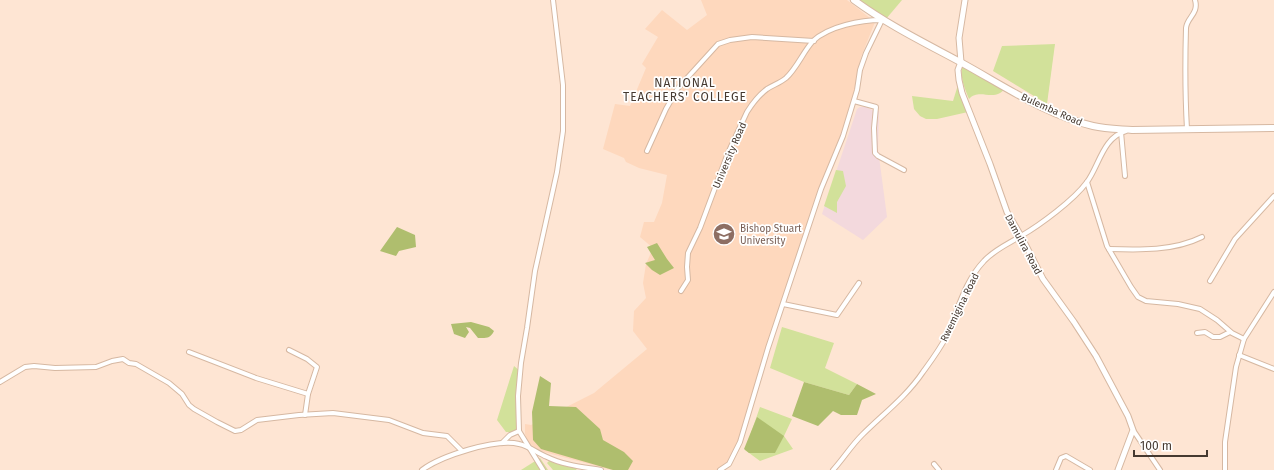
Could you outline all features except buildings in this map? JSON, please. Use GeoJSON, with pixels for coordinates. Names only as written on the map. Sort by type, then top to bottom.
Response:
{"type":"FeatureCollection","features":[{"type":"Feature","properties":{"kind":"main road","name":"Bulemba Road"},"geometry":{"type":"LineString","coordinates":[[854,0],[882,20],[926,45],[961,62],[1012,92],[1065,117],[1094,127],[1132,130],[1274,128]]}},
{"type":"Feature","properties":{"kind":"street"},"geometry":{"type":"LineString","coordinates":[[544,470],[519,431],[519,382],[535,271],[557,172],[563,132],[563,85],[553,0]]}},
{"type":"Feature","properties":{"kind":"street","name":"Damulira Road"},"geometry":{"type":"LineString","coordinates":[[964,0],[959,38],[961,62],[958,70],[959,80],[966,105],[990,164],[1007,212],[1043,279],[1096,356],[1128,416],[1133,430]]}},
{"type":"Feature","properties":{"kind":"street"},"geometry":{"type":"LineString","coordinates":[[1187,129],[1186,42],[1187,24],[1195,12],[1196,6],[1194,0]]}},
{"type":"Feature","properties":{"kind":"street","name":"University Road"},"geometry":{"type":"LineString","coordinates":[[681,290],[688,280],[688,252],[700,228],[728,153],[747,112],[764,92],[786,78],[814,41],[833,29],[864,20],[882,20]]}},
{"type":"Feature","properties":{"kind":"street"},"geometry":{"type":"LineString","coordinates":[[720,470],[729,464],[740,442],[768,348],[821,189],[843,136],[854,101],[860,70],[866,53],[882,20]]}},
{"type":"Feature","properties":{"kind":"street"},"geometry":{"type":"LineString","coordinates":[[647,151],[666,109],[678,88],[718,44],[730,40],[752,37],[814,41]]}},
{"type":"Feature","properties":{"kind":"street"},"geometry":{"type":"LineString","coordinates":[[854,101],[876,107],[875,153],[904,170]]}},
{"type":"Feature","properties":{"kind":"street"},"geometry":{"type":"LineString","coordinates":[[1125,176],[1122,132],[1132,130]]}},
{"type":"Feature","properties":{"kind":"street","name":"Rwemigina Road"},"geometry":{"type":"LineString","coordinates":[[833,470],[862,435],[904,397],[918,380],[946,337],[962,297],[979,266],[996,250],[1039,225],[1087,182],[1106,147],[1122,132]]}},
{"type":"Feature","properties":{"kind":"street"},"geometry":{"type":"LineString","coordinates":[[1087,182],[1109,249],[1131,287],[1142,299],[1146,301],[1178,304],[1200,310],[1216,320],[1230,332],[1244,339]]}},
{"type":"Feature","properties":{"kind":"street"},"geometry":{"type":"LineString","coordinates":[[1210,281],[1237,235],[1274,196]]}},
{"type":"Feature","properties":{"kind":"street"},"geometry":{"type":"LineString","coordinates":[[1109,249],[1162,248],[1184,244],[1202,237]]}},
{"type":"Feature","properties":{"kind":"street"},"geometry":{"type":"LineString","coordinates":[[783,304],[837,316],[859,283]]}},
{"type":"Feature","properties":{"kind":"street"},"geometry":{"type":"LineString","coordinates":[[1225,470],[1225,442],[1236,367],[1244,339],[1274,292]]}},
{"type":"Feature","properties":{"kind":"street"},"geometry":{"type":"LineString","coordinates":[[1197,333],[1204,332],[1213,337],[1220,337],[1230,332]]}},
{"type":"Feature","properties":{"kind":"street"},"geometry":{"type":"LineString","coordinates":[[289,350],[307,359],[317,367],[308,394],[305,415]]}},
{"type":"Feature","properties":{"kind":"street"},"geometry":{"type":"LineString","coordinates":[[189,352],[256,378],[308,394]]}},
{"type":"Feature","properties":{"kind":"street"},"geometry":{"type":"LineString","coordinates":[[1240,355],[1274,370]]}},
{"type":"Feature","properties":{"kind":"street"},"geometry":{"type":"LineString","coordinates":[[0,382],[26,367],[96,368],[112,361],[123,359],[128,363],[136,364],[168,382],[182,394],[189,405],[194,409],[235,431],[241,430],[257,420],[333,413],[389,420],[423,433],[447,436],[462,451]]}},
{"type":"Feature","properties":{"kind":"street"},"geometry":{"type":"LineString","coordinates":[[1118,470],[1133,430]]}},
{"type":"Feature","properties":{"kind":"street"},"geometry":{"type":"LineString","coordinates":[[1133,430],[1144,449],[1160,470]]}},
{"type":"Feature","properties":{"kind":"street"},"geometry":{"type":"LineString","coordinates":[[502,444],[510,435],[519,431]]}},
{"type":"Feature","properties":{"kind":"street"},"geometry":{"type":"LineString","coordinates":[[422,470],[442,459],[462,451],[514,443],[528,447],[559,461],[581,467],[601,470]]}},
{"type":"Feature","properties":{"kind":"street"},"geometry":{"type":"LineString","coordinates":[[1056,470],[1061,458],[1066,456],[1090,470]]}},
{"type":"Feature","properties":{"kind":"street"},"geometry":{"type":"LineString","coordinates":[[934,464],[939,470]]}},
{"type":"Feature","properties":{"kind":"shaded area","name":"Bishop Stuart University"},"geometry":{"type":"Polygon","coordinates":[[[701,0],[847,0],[875,22],[861,57],[852,101],[736,449],[727,462],[717,470],[612,470],[544,452],[528,442],[525,434],[525,424],[531,425],[594,393],[647,349],[633,331],[634,311],[646,298],[643,283],[646,264],[653,248],[640,237],[644,222],[654,222],[662,203],[667,175],[639,168],[626,162],[624,158],[603,149],[615,104],[630,106],[646,68],[642,64],[658,37],[645,29],[662,10],[687,30],[707,15],[701,0]]]}},
{"type":"Feature","properties":{"kind":"shaded area"},"geometry":{"type":"Polygon","coordinates":[[[860,107],[866,107],[874,111],[879,111],[878,149],[887,217],[863,240],[822,214],[857,109],[860,107]]]}},
{"type":"Feature","properties":{"kind":"green space"},"geometry":{"type":"Polygon","coordinates":[[[902,0],[886,19],[859,1],[902,0]]]}},
{"type":"Feature","properties":{"kind":"green space"},"geometry":{"type":"Polygon","coordinates":[[[1055,44],[1047,104],[993,71],[1002,46],[1055,44]]]}},
{"type":"Feature","properties":{"kind":"green space"},"geometry":{"type":"Polygon","coordinates":[[[962,64],[1006,87],[1002,92],[997,94],[978,94],[969,99],[962,78],[962,64]]]}},
{"type":"Feature","properties":{"kind":"green space"},"geometry":{"type":"Polygon","coordinates":[[[958,85],[968,112],[937,119],[926,119],[920,116],[914,109],[912,96],[953,101],[958,85]]]}},
{"type":"Feature","properties":{"kind":"green space"},"geometry":{"type":"Polygon","coordinates":[[[836,170],[843,171],[846,186],[837,202],[837,213],[824,206],[836,170]]]}},
{"type":"Feature","properties":{"kind":"green space"},"geometry":{"type":"Polygon","coordinates":[[[397,227],[415,235],[416,247],[399,251],[396,256],[380,251],[397,227]]]}},
{"type":"Feature","properties":{"kind":"green space"},"geometry":{"type":"Polygon","coordinates":[[[657,243],[674,268],[660,275],[645,263],[655,260],[647,247],[657,243]]]}},
{"type":"Feature","properties":{"kind":"green space"},"geometry":{"type":"Polygon","coordinates":[[[471,322],[489,327],[494,331],[489,337],[486,338],[478,338],[470,328],[466,327],[469,332],[465,338],[454,334],[451,324],[471,322]]]}},
{"type":"Feature","properties":{"kind":"green space"},"geometry":{"type":"Polygon","coordinates":[[[782,327],[834,343],[825,368],[857,384],[849,395],[804,382],[770,368],[782,327]]]}},
{"type":"Feature","properties":{"kind":"green space"},"geometry":{"type":"Polygon","coordinates":[[[514,366],[520,371],[521,428],[515,432],[506,432],[497,420],[514,366]]]}},
{"type":"Feature","properties":{"kind":"green space"},"geometry":{"type":"Polygon","coordinates":[[[540,376],[551,383],[549,406],[576,407],[600,429],[603,440],[624,452],[633,461],[628,470],[613,470],[541,449],[533,440],[532,412],[540,376]]]}},
{"type":"Feature","properties":{"kind":"green space"},"geometry":{"type":"Polygon","coordinates":[[[804,382],[849,395],[857,384],[876,394],[862,400],[857,415],[841,415],[833,411],[818,426],[792,416],[804,382]]]}},
{"type":"Feature","properties":{"kind":"green space"},"geometry":{"type":"Polygon","coordinates":[[[760,407],[792,419],[784,436],[793,449],[760,461],[745,450],[760,407]]]}},
{"type":"Feature","properties":{"kind":"green space"},"geometry":{"type":"Polygon","coordinates":[[[757,417],[784,436],[775,453],[749,453],[744,449],[757,417]]]}},
{"type":"Feature","properties":{"kind":"green space"},"geometry":{"type":"Polygon","coordinates":[[[540,458],[548,470],[521,470],[540,458]]]}},
{"type":"Feature","properties":{"kind":"green space"},"geometry":{"type":"Polygon","coordinates":[[[550,460],[579,466],[576,470],[553,470],[547,463],[550,460]]]}},
{"type":"Feature","properties":{"kind":"place","name":"Bishop Stuart University"},"geometry":{"type":"Point","coordinates":[724,234]}},
{"type":"Feature","properties":{"kind":"district","name":"NATIONAL TEACHERS' COLLEGE"},"geometry":{"type":"Point","coordinates":[685,90]}}]}
